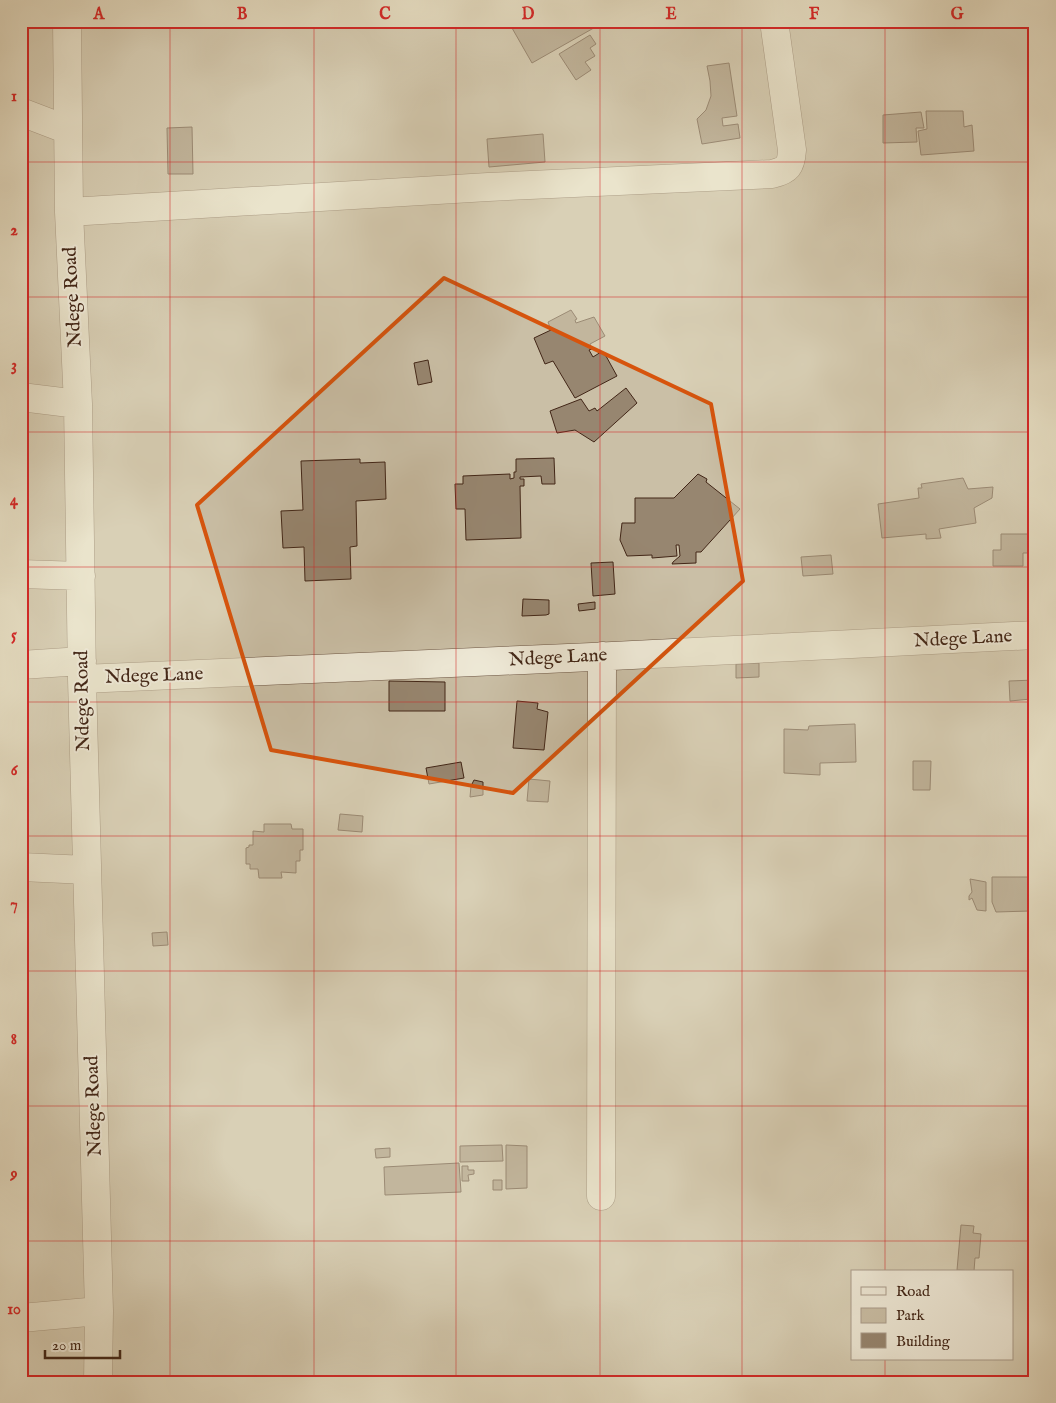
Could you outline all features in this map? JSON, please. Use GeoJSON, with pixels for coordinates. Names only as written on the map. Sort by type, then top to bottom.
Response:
{"type":"FeatureCollection","features":[{"type":"Feature","properties":{"kind":"street","name":"Ndege Road"},"geometry":{"type":"LineString","coordinates":[[67,21],[69,212],[78,404],[82,670],[99,1311],[98,1382]]}},
{"type":"Feature","properties":{"kind":"street"},"geometry":{"type":"LineString","coordinates":[[69,212],[478,188],[772,174],[784,171],[791,162],[792,150],[774,21]]}},
{"type":"Feature","properties":{"kind":"street"},"geometry":{"type":"LineString","coordinates":[[21,112],[68,130]]}},
{"type":"Feature","properties":{"kind":"street"},"geometry":{"type":"LineString","coordinates":[[21,397],[78,404]]}},
{"type":"Feature","properties":{"kind":"street"},"geometry":{"type":"LineString","coordinates":[[21,574],[80,576]]}},
{"type":"Feature","properties":{"kind":"street","name":"Ndege Lane"},"geometry":{"type":"LineString","coordinates":[[21,665],[82,670],[602,656],[1035,635]]}},
{"type":"Feature","properties":{"kind":"street"},"geometry":{"type":"LineString","coordinates":[[601,1196],[602,656]]}},
{"type":"Feature","properties":{"kind":"street"},"geometry":{"type":"LineString","coordinates":[[21,867],[87,870]]}},
{"type":"Feature","properties":{"kind":"street"},"geometry":{"type":"LineString","coordinates":[[21,1318],[99,1311]]}},
{"type":"Feature","properties":{"kind":"highlighted area"},"geometry":{"type":"Polygon","coordinates":[[[444,278],[711,404],[743,581],[513,793],[271,750],[197,505],[444,278]]]}},
{"type":"Feature","properties":{"kind":"green space"},"geometry":{"type":"Polygon","coordinates":[[[21,21],[1035,21],[1035,1382],[21,1382],[21,21]]]}},
{"type":"Feature","properties":{"kind":"building"},"geometry":{"type":"Polygon","coordinates":[[[508,21],[597,21],[599,25],[532,63],[508,21]]]}},
{"type":"Feature","properties":{"kind":"building"},"geometry":{"type":"Polygon","coordinates":[[[590,35],[596,44],[590,48],[595,56],[585,62],[591,70],[576,80],[559,54],[590,35]]]}},
{"type":"Feature","properties":{"kind":"building"},"geometry":{"type":"Polygon","coordinates":[[[729,63],[737,116],[722,118],[723,126],[738,124],[740,138],[702,144],[697,119],[706,110],[711,96],[707,66],[729,63]]]}},
{"type":"Feature","properties":{"kind":"building"},"geometry":{"type":"Polygon","coordinates":[[[926,111],[963,111],[964,127],[972,125],[974,151],[921,155],[918,131],[927,129],[926,111]]]}},
{"type":"Feature","properties":{"kind":"building"},"geometry":{"type":"Polygon","coordinates":[[[921,112],[924,128],[916,128],[917,142],[883,143],[883,115],[921,112]]]}},
{"type":"Feature","properties":{"kind":"building"},"geometry":{"type":"Polygon","coordinates":[[[192,127],[193,174],[168,174],[167,128],[192,127]]]}},
{"type":"Feature","properties":{"kind":"building"},"geometry":{"type":"Polygon","coordinates":[[[543,134],[545,162],[489,167],[487,139],[543,134]]]}},
{"type":"Feature","properties":{"kind":"building"},"geometry":{"type":"Polygon","coordinates":[[[571,310],[577,319],[575,320],[576,323],[594,317],[605,336],[590,344],[592,349],[589,350],[593,357],[601,352],[606,356],[617,376],[575,398],[553,361],[545,364],[534,338],[551,330],[548,322],[571,310]]]}},
{"type":"Feature","properties":{"kind":"building"},"geometry":{"type":"Polygon","coordinates":[[[428,360],[432,382],[418,385],[414,363],[428,360]]]}},
{"type":"Feature","properties":{"kind":"building"},"geometry":{"type":"Polygon","coordinates":[[[626,388],[637,403],[594,442],[575,430],[557,433],[550,411],[581,399],[589,411],[595,408],[597,411],[626,388]]]}},
{"type":"Feature","properties":{"kind":"building"},"geometry":{"type":"Polygon","coordinates":[[[554,458],[555,484],[542,484],[541,476],[520,477],[520,479],[524,479],[524,486],[520,486],[521,538],[466,540],[465,509],[456,509],[455,484],[463,484],[463,476],[510,474],[510,479],[514,478],[514,472],[516,472],[516,459],[554,458]]]}},
{"type":"Feature","properties":{"kind":"building"},"geometry":{"type":"Polygon","coordinates":[[[360,459],[360,463],[385,462],[386,499],[356,501],[357,546],[350,547],[351,579],[305,581],[304,547],[283,548],[281,511],[303,510],[301,461],[360,459]]]}},
{"type":"Feature","properties":{"kind":"building"},"geometry":{"type":"Polygon","coordinates":[[[698,474],[707,479],[706,482],[740,509],[701,552],[696,552],[696,563],[672,564],[680,556],[679,545],[676,545],[677,556],[652,558],[652,555],[627,556],[620,540],[622,523],[635,523],[635,498],[674,498],[698,474]]]}},
{"type":"Feature","properties":{"kind":"building"},"geometry":{"type":"Polygon","coordinates":[[[963,478],[968,489],[993,487],[992,498],[974,508],[976,523],[939,529],[941,538],[926,539],[926,534],[882,538],[878,504],[919,498],[918,488],[922,488],[921,484],[963,478]]]}},
{"type":"Feature","properties":{"kind":"building"},"geometry":{"type":"Polygon","coordinates":[[[1001,534],[1035,534],[1035,553],[1023,553],[1023,566],[993,566],[993,550],[1001,550],[1001,534]]]}},
{"type":"Feature","properties":{"kind":"building"},"geometry":{"type":"Polygon","coordinates":[[[831,555],[833,574],[803,576],[801,557],[831,555]]]}},
{"type":"Feature","properties":{"kind":"building"},"geometry":{"type":"Polygon","coordinates":[[[613,562],[615,594],[593,596],[591,563],[613,562]]]}},
{"type":"Feature","properties":{"kind":"building"},"geometry":{"type":"Polygon","coordinates":[[[523,599],[549,600],[549,614],[522,616],[523,599]]]}},
{"type":"Feature","properties":{"kind":"building"},"geometry":{"type":"Polygon","coordinates":[[[595,602],[595,609],[579,611],[578,604],[595,602]]]}},
{"type":"Feature","properties":{"kind":"building"},"geometry":{"type":"Polygon","coordinates":[[[759,663],[759,677],[736,678],[736,664],[759,663]]]}},
{"type":"Feature","properties":{"kind":"building"},"geometry":{"type":"Polygon","coordinates":[[[1035,680],[1035,714],[1032,714],[1031,699],[1010,701],[1009,681],[1035,680]]]}},
{"type":"Feature","properties":{"kind":"building"},"geometry":{"type":"Polygon","coordinates":[[[389,681],[445,682],[445,711],[389,711],[389,681]]]}},
{"type":"Feature","properties":{"kind":"building"},"geometry":{"type":"Polygon","coordinates":[[[517,701],[538,703],[537,709],[548,712],[544,750],[513,748],[517,701]]]}},
{"type":"Feature","properties":{"kind":"building"},"geometry":{"type":"Polygon","coordinates":[[[855,724],[856,762],[820,763],[820,775],[784,773],[784,729],[808,730],[809,726],[855,724]]]}},
{"type":"Feature","properties":{"kind":"building"},"geometry":{"type":"Polygon","coordinates":[[[913,761],[931,761],[930,790],[913,790],[913,761]]]}},
{"type":"Feature","properties":{"kind":"building"},"geometry":{"type":"Polygon","coordinates":[[[461,762],[464,778],[429,784],[426,768],[461,762]]]}},
{"type":"Feature","properties":{"kind":"building"},"geometry":{"type":"Polygon","coordinates":[[[529,779],[550,781],[548,802],[527,801],[529,779]]]}},
{"type":"Feature","properties":{"kind":"building"},"geometry":{"type":"Polygon","coordinates":[[[474,780],[483,782],[483,795],[470,797],[471,786],[474,780]]]}},
{"type":"Feature","properties":{"kind":"building"},"geometry":{"type":"Polygon","coordinates":[[[340,814],[363,816],[362,832],[338,830],[340,814]]]}},
{"type":"Feature","properties":{"kind":"building"},"geometry":{"type":"Polygon","coordinates":[[[264,824],[291,824],[292,829],[303,829],[303,850],[300,850],[300,861],[296,861],[296,873],[281,872],[282,878],[259,878],[258,869],[250,869],[250,864],[246,864],[246,848],[249,845],[253,845],[253,831],[264,832],[264,824]]]}},
{"type":"Feature","properties":{"kind":"building"},"geometry":{"type":"Polygon","coordinates":[[[992,877],[1029,877],[1030,911],[996,912],[992,902],[992,877]]]}},
{"type":"Feature","properties":{"kind":"building"},"geometry":{"type":"Polygon","coordinates":[[[970,879],[986,882],[986,911],[977,910],[972,898],[969,900],[972,892],[970,879]]]}},
{"type":"Feature","properties":{"kind":"building"},"geometry":{"type":"Polygon","coordinates":[[[167,932],[168,945],[153,946],[152,933],[167,932]]]}},
{"type":"Feature","properties":{"kind":"building"},"geometry":{"type":"Polygon","coordinates":[[[502,1145],[503,1161],[460,1162],[460,1146],[502,1145]]]}},
{"type":"Feature","properties":{"kind":"building"},"geometry":{"type":"Polygon","coordinates":[[[506,1145],[527,1146],[527,1188],[506,1189],[506,1145]]]}},
{"type":"Feature","properties":{"kind":"building"},"geometry":{"type":"Polygon","coordinates":[[[390,1148],[390,1157],[376,1158],[375,1149],[390,1148]]]}},
{"type":"Feature","properties":{"kind":"building"},"geometry":{"type":"Polygon","coordinates":[[[459,1163],[461,1192],[385,1195],[384,1167],[459,1163]]]}},
{"type":"Feature","properties":{"kind":"building"},"geometry":{"type":"Polygon","coordinates":[[[462,1166],[468,1166],[468,1170],[474,1170],[474,1174],[468,1175],[469,1181],[462,1181],[462,1166]]]}},
{"type":"Feature","properties":{"kind":"building"},"geometry":{"type":"Polygon","coordinates":[[[493,1180],[502,1180],[502,1190],[493,1190],[493,1180]]]}},
{"type":"Feature","properties":{"kind":"building"},"geometry":{"type":"Polygon","coordinates":[[[961,1225],[974,1226],[973,1233],[981,1234],[979,1258],[975,1258],[974,1270],[957,1270],[961,1225]]]}}]}
